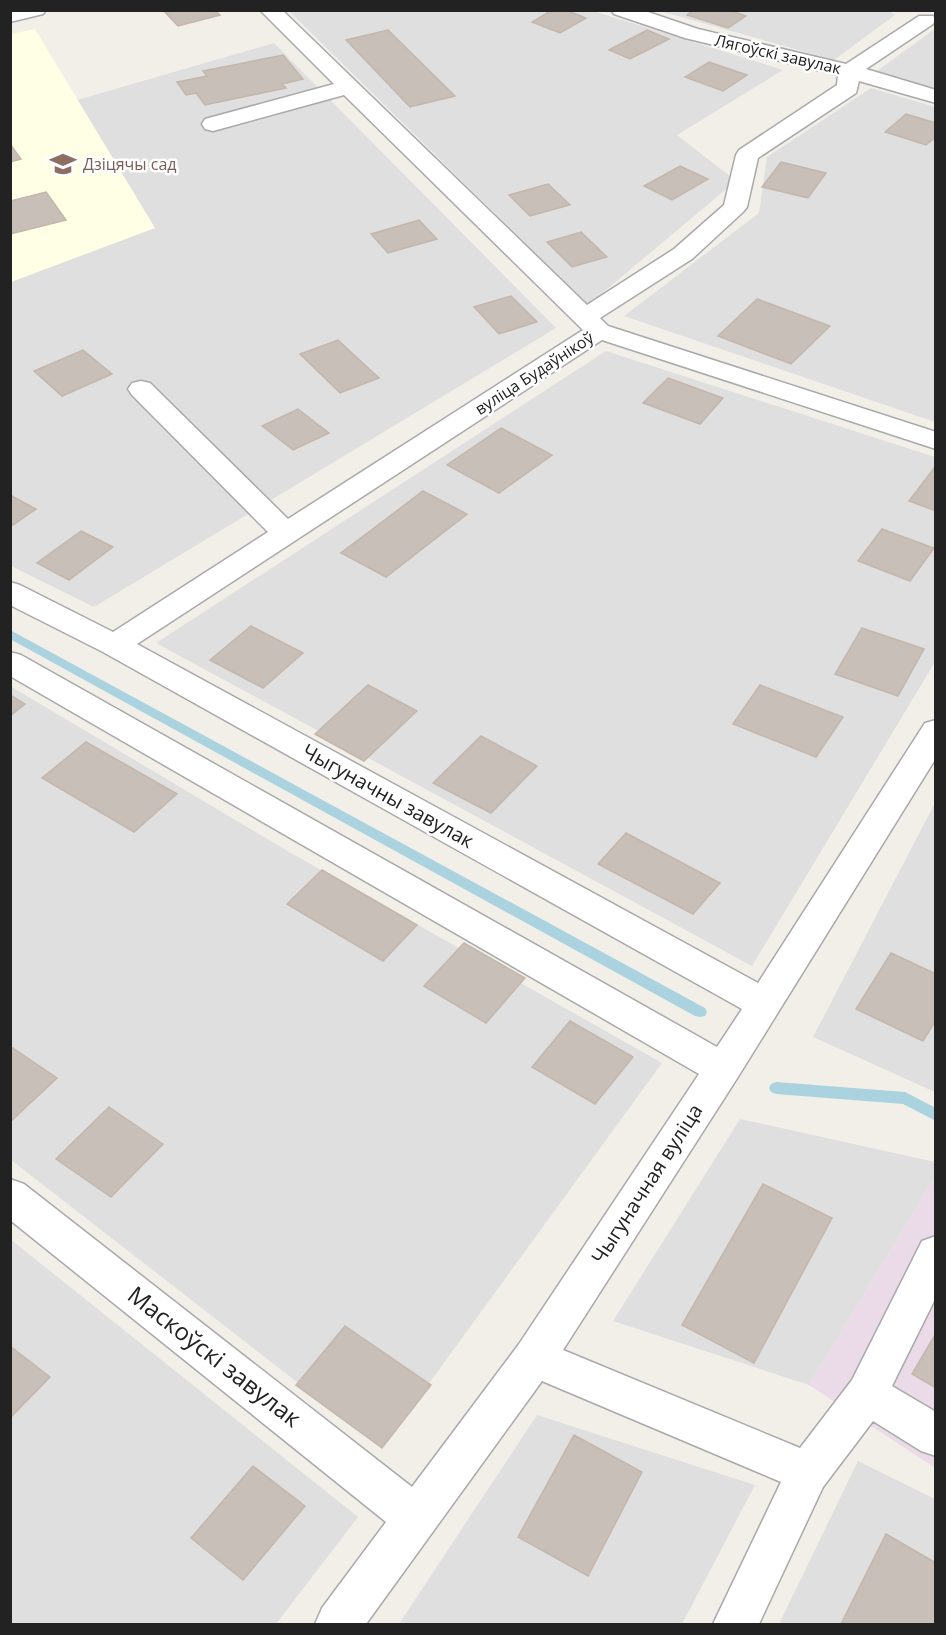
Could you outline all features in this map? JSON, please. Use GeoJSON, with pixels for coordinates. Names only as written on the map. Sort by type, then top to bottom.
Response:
{"type":"FeatureCollection","features":[{"type":"Feature","properties":{"kind":"street"},"geometry":{"type":"LineString","coordinates":[[10,16],[36,10]]}},
{"type":"Feature","properties":{"kind":"street","name":"вуліца Будаўнікоў"},"geometry":{"type":"LineString","coordinates":[[114,645],[286,534],[592,324],[270,10]]}},
{"type":"Feature","properties":{"kind":"street","name":"Лягоўскі завулак"},"geometry":{"type":"LineString","coordinates":[[621,10],[692,34],[849,71],[936,97]]}},
{"type":"Feature","properties":{"kind":"street"},"geometry":{"type":"LineString","coordinates":[[592,324],[683,254],[735,207],[747,155],[848,88],[849,71],[923,18]]}},
{"type":"Feature","properties":{"kind":"street"},"geometry":{"type":"LineString","coordinates":[[213,124],[348,87]]}},
{"type":"Feature","properties":{"kind":"street"},"geometry":{"type":"LineString","coordinates":[[592,324],[936,441]]}},
{"type":"Feature","properties":{"kind":"street"},"geometry":{"type":"LineString","coordinates":[[141,389],[286,534]]}},
{"type":"Feature","properties":{"kind":"street","name":"Чыгуначны завулак"},"geometry":{"type":"LineString","coordinates":[[10,592],[114,645],[764,1004]]}},
{"type":"Feature","properties":{"kind":"street"},"geometry":{"type":"LineString","coordinates":[[10,662],[723,1069]]}},
{"type":"Feature","properties":{"kind":"street","name":"Чыгуначная вуліца"},"geometry":{"type":"LineString","coordinates":[[338,1624],[534,1358],[723,1069],[936,730]]}},
{"type":"Feature","properties":{"kind":"street","name":"Маскоўскі завулак"},"geometry":{"type":"LineString","coordinates":[[10,1196],[417,1519]]}},
{"type":"Feature","properties":{"kind":"street"},"geometry":{"type":"LineString","coordinates":[[736,1624],[807,1472],[867,1394],[936,1254]]}},
{"type":"Feature","properties":{"kind":"street"},"geometry":{"type":"LineString","coordinates":[[534,1358],[807,1472]]}},
{"type":"Feature","properties":{"kind":"street"},"geometry":{"type":"LineString","coordinates":[[867,1394],[936,1436]]}},
{"type":"Feature","properties":{"kind":"shaded area"},"geometry":{"type":"Polygon","coordinates":[[[887,10],[895,15],[834,60],[660,11],[887,10]]]}},
{"type":"Feature","properties":{"kind":"shaded area"},"geometry":{"type":"Polygon","coordinates":[[[289,11],[593,11],[783,70],[677,135],[736,181],[588,305],[289,11]]]}},
{"type":"Feature","properties":{"kind":"shaded area","name":"Дзіцячы сад"},"geometry":{"type":"Polygon","coordinates":[[[35,29],[155,228],[11,282],[11,34],[35,29]]]}},
{"type":"Feature","properties":{"kind":"shaded area"},"geometry":{"type":"Polygon","coordinates":[[[933,30],[936,31],[935,89],[877,71],[933,30]]]}},
{"type":"Feature","properties":{"kind":"shaded area"},"geometry":{"type":"Polygon","coordinates":[[[274,43],[556,328],[94,607],[11,566],[10,282],[154,228],[77,100],[274,43]]]}},
{"type":"Feature","properties":{"kind":"shaded area"},"geometry":{"type":"Polygon","coordinates":[[[871,88],[935,107],[935,422],[624,316],[759,213],[767,157],[871,88]]]}},
{"type":"Feature","properties":{"kind":"shaded area"},"geometry":{"type":"Polygon","coordinates":[[[606,351],[935,457],[935,662],[752,966],[156,643],[606,351]]]}},
{"type":"Feature","properties":{"kind":"shaded area"},"geometry":{"type":"Polygon","coordinates":[[[10,686],[291,853],[662,1063],[382,1448],[11,1160],[10,686]]]}},
{"type":"Feature","properties":{"kind":"shaded area"},"geometry":{"type":"Polygon","coordinates":[[[935,803],[935,1092],[813,1037],[935,803]]]}},
{"type":"Feature","properties":{"kind":"shaded area"},"geometry":{"type":"Polygon","coordinates":[[[740,1119],[935,1162],[935,1177],[809,1385],[613,1321],[740,1119]]]}},
{"type":"Feature","properties":{"kind":"shaded area"},"geometry":{"type":"Polygon","coordinates":[[[935,1177],[935,1468],[809,1385],[935,1177]]]}},
{"type":"Feature","properties":{"kind":"shaded area"},"geometry":{"type":"Polygon","coordinates":[[[10,1239],[358,1517],[276,1624],[11,1624],[10,1239]]]}},
{"type":"Feature","properties":{"kind":"shaded area"},"geometry":{"type":"Polygon","coordinates":[[[537,1415],[755,1485],[682,1624],[399,1624],[537,1415]]]}},
{"type":"Feature","properties":{"kind":"shaded area"},"geometry":{"type":"Polygon","coordinates":[[[858,1461],[935,1499],[935,1624],[779,1624],[858,1461]]]}},
{"type":"Feature","properties":{"kind":"building"},"geometry":{"type":"Polygon","coordinates":[[[163,10],[215,10],[220,15],[178,26],[163,10]]]}},
{"type":"Feature","properties":{"kind":"building"},"geometry":{"type":"Polygon","coordinates":[[[552,10],[566,10],[586,18],[560,33],[532,22],[552,10]]]}},
{"type":"Feature","properties":{"kind":"building"},"geometry":{"type":"Polygon","coordinates":[[[693,10],[729,10],[746,16],[728,28],[687,15],[693,10]]]}},
{"type":"Feature","properties":{"kind":"building"},"geometry":{"type":"Polygon","coordinates":[[[388,30],[455,96],[410,107],[346,40],[388,30]]]}},
{"type":"Feature","properties":{"kind":"building"},"geometry":{"type":"Polygon","coordinates":[[[647,30],[669,39],[630,59],[609,50],[647,30]]]}},
{"type":"Feature","properties":{"kind":"building"},"geometry":{"type":"Polygon","coordinates":[[[283,55],[303,79],[282,84],[286,88],[205,105],[196,93],[186,95],[177,82],[207,76],[203,71],[283,55]]]}},
{"type":"Feature","properties":{"kind":"building"},"geometry":{"type":"Polygon","coordinates":[[[709,62],[747,75],[723,91],[685,77],[709,62]]]}},
{"type":"Feature","properties":{"kind":"building"},"geometry":{"type":"Polygon","coordinates":[[[906,114],[936,123],[936,137],[926,145],[885,132],[906,114]]]}},
{"type":"Feature","properties":{"kind":"building"},"geometry":{"type":"Polygon","coordinates":[[[10,144],[21,159],[10,162],[10,144]]]}},
{"type":"Feature","properties":{"kind":"building"},"geometry":{"type":"Polygon","coordinates":[[[781,162],[826,173],[808,198],[762,187],[781,162]]]}},
{"type":"Feature","properties":{"kind":"building"},"geometry":{"type":"Polygon","coordinates":[[[680,166],[708,179],[672,200],[644,186],[680,166]]]}},
{"type":"Feature","properties":{"kind":"building"},"geometry":{"type":"Polygon","coordinates":[[[548,184],[570,205],[530,216],[509,195],[548,184]]]}},
{"type":"Feature","properties":{"kind":"building"},"geometry":{"type":"Polygon","coordinates":[[[46,192],[66,220],[10,234],[10,201],[46,192]]]}},
{"type":"Feature","properties":{"kind":"building"},"geometry":{"type":"Polygon","coordinates":[[[419,220],[437,239],[388,253],[371,234],[419,220]]]}},
{"type":"Feature","properties":{"kind":"building"},"geometry":{"type":"Polygon","coordinates":[[[581,232],[607,257],[572,267],[547,242],[581,232]]]}},
{"type":"Feature","properties":{"kind":"building"},"geometry":{"type":"Polygon","coordinates":[[[511,296],[537,322],[499,334],[474,307],[511,296]]]}},
{"type":"Feature","properties":{"kind":"building"},"geometry":{"type":"Polygon","coordinates":[[[757,299],[830,326],[791,364],[718,336],[757,299]]]}},
{"type":"Feature","properties":{"kind":"building"},"geometry":{"type":"Polygon","coordinates":[[[338,340],[379,378],[340,393],[300,354],[338,340]]]}},
{"type":"Feature","properties":{"kind":"building"},"geometry":{"type":"Polygon","coordinates":[[[83,350],[112,374],[62,396],[34,371],[83,350]]]}},
{"type":"Feature","properties":{"kind":"building"},"geometry":{"type":"Polygon","coordinates":[[[668,378],[723,398],[700,424],[643,403],[668,378]]]}},
{"type":"Feature","properties":{"kind":"building"},"geometry":{"type":"Polygon","coordinates":[[[298,409],[329,433],[293,450],[262,426],[298,409]]]}},
{"type":"Feature","properties":{"kind":"building"},"geometry":{"type":"Polygon","coordinates":[[[501,428],[552,455],[499,493],[447,465],[501,428]]]}},
{"type":"Feature","properties":{"kind":"building"},"geometry":{"type":"Polygon","coordinates":[[[936,468],[936,511],[909,501],[936,468]]]}},
{"type":"Feature","properties":{"kind":"building"},"geometry":{"type":"Polygon","coordinates":[[[423,491],[467,514],[386,577],[341,553],[423,491]]]}},
{"type":"Feature","properties":{"kind":"building"},"geometry":{"type":"Polygon","coordinates":[[[10,495],[36,509],[10,527],[10,495]]]}},
{"type":"Feature","properties":{"kind":"building"},"geometry":{"type":"Polygon","coordinates":[[[882,529],[934,548],[910,581],[858,561],[882,529]]]}},
{"type":"Feature","properties":{"kind":"building"},"geometry":{"type":"Polygon","coordinates":[[[81,531],[113,547],[69,580],[37,563],[81,531]]]}},
{"type":"Feature","properties":{"kind":"building"},"geometry":{"type":"Polygon","coordinates":[[[251,626],[303,653],[263,688],[210,660],[251,626]]]}},
{"type":"Feature","properties":{"kind":"building"},"geometry":{"type":"Polygon","coordinates":[[[862,628],[924,649],[898,696],[835,674],[862,628]]]}},
{"type":"Feature","properties":{"kind":"building"},"geometry":{"type":"Polygon","coordinates":[[[368,685],[417,711],[364,761],[315,734],[368,685]]]}},
{"type":"Feature","properties":{"kind":"building"},"geometry":{"type":"Polygon","coordinates":[[[760,685],[843,717],[816,757],[733,724],[760,685]]]}},
{"type":"Feature","properties":{"kind":"building"},"geometry":{"type":"Polygon","coordinates":[[[10,695],[25,704],[10,716],[10,695]]]}},
{"type":"Feature","properties":{"kind":"building"},"geometry":{"type":"Polygon","coordinates":[[[481,736],[537,766],[491,813],[433,783],[481,736]]]}},
{"type":"Feature","properties":{"kind":"building"},"geometry":{"type":"Polygon","coordinates":[[[86,742],[177,794],[134,832],[42,778],[86,742]]]}},
{"type":"Feature","properties":{"kind":"building"},"geometry":{"type":"Polygon","coordinates":[[[626,833],[720,883],[693,914],[598,864],[626,833]]]}},
{"type":"Feature","properties":{"kind":"building"},"geometry":{"type":"Polygon","coordinates":[[[322,870],[417,925],[383,961],[287,904],[322,870]]]}},
{"type":"Feature","properties":{"kind":"building"},"geometry":{"type":"Polygon","coordinates":[[[464,943],[525,978],[486,1023],[424,986],[464,943]]]}},
{"type":"Feature","properties":{"kind":"building"},"geometry":{"type":"Polygon","coordinates":[[[891,953],[936,974],[936,1020],[923,1041],[856,1009],[891,953]]]}},
{"type":"Feature","properties":{"kind":"building"},"geometry":{"type":"Polygon","coordinates":[[[570,1021],[633,1057],[595,1104],[532,1067],[570,1021]]]}},
{"type":"Feature","properties":{"kind":"building"},"geometry":{"type":"Polygon","coordinates":[[[10,1046],[57,1078],[10,1122],[10,1046]]]}},
{"type":"Feature","properties":{"kind":"building"},"geometry":{"type":"Polygon","coordinates":[[[109,1107],[163,1144],[111,1197],[56,1159],[109,1107]]]}},
{"type":"Feature","properties":{"kind":"building"},"geometry":{"type":"Polygon","coordinates":[[[763,1184],[832,1218],[754,1363],[682,1325],[763,1184]]]}},
{"type":"Feature","properties":{"kind":"building"},"geometry":{"type":"Polygon","coordinates":[[[345,1326],[431,1385],[382,1448],[296,1385],[345,1326]]]}},
{"type":"Feature","properties":{"kind":"building"},"geometry":{"type":"Polygon","coordinates":[[[936,1333],[936,1388],[912,1374],[936,1333]]]}},
{"type":"Feature","properties":{"kind":"building"},"geometry":{"type":"Polygon","coordinates":[[[10,1346],[50,1377],[10,1418],[10,1346]]]}},
{"type":"Feature","properties":{"kind":"building"},"geometry":{"type":"Polygon","coordinates":[[[574,1435],[642,1472],[588,1576],[518,1537],[574,1435]]]}},
{"type":"Feature","properties":{"kind":"building"},"geometry":{"type":"Polygon","coordinates":[[[253,1466],[305,1506],[243,1580],[191,1538],[253,1466]]]}},
{"type":"Feature","properties":{"kind":"building"},"geometry":{"type":"Polygon","coordinates":[[[886,1534],[936,1563],[936,1624],[841,1624],[886,1534]]]}},
{"type":"Feature","properties":{"kind":"waterway"},"geometry":{"type":"LineString","coordinates":[[10,634],[700,1012]]}},
{"type":"Feature","properties":{"kind":"waterway"},"geometry":{"type":"LineString","coordinates":[[776,1088],[905,1098],[936,1115]]}},
{"type":"Feature","properties":{"kind":"place","name":"Дзіцячы сад"},"geometry":{"type":"Point","coordinates":[63,164]}}]}
